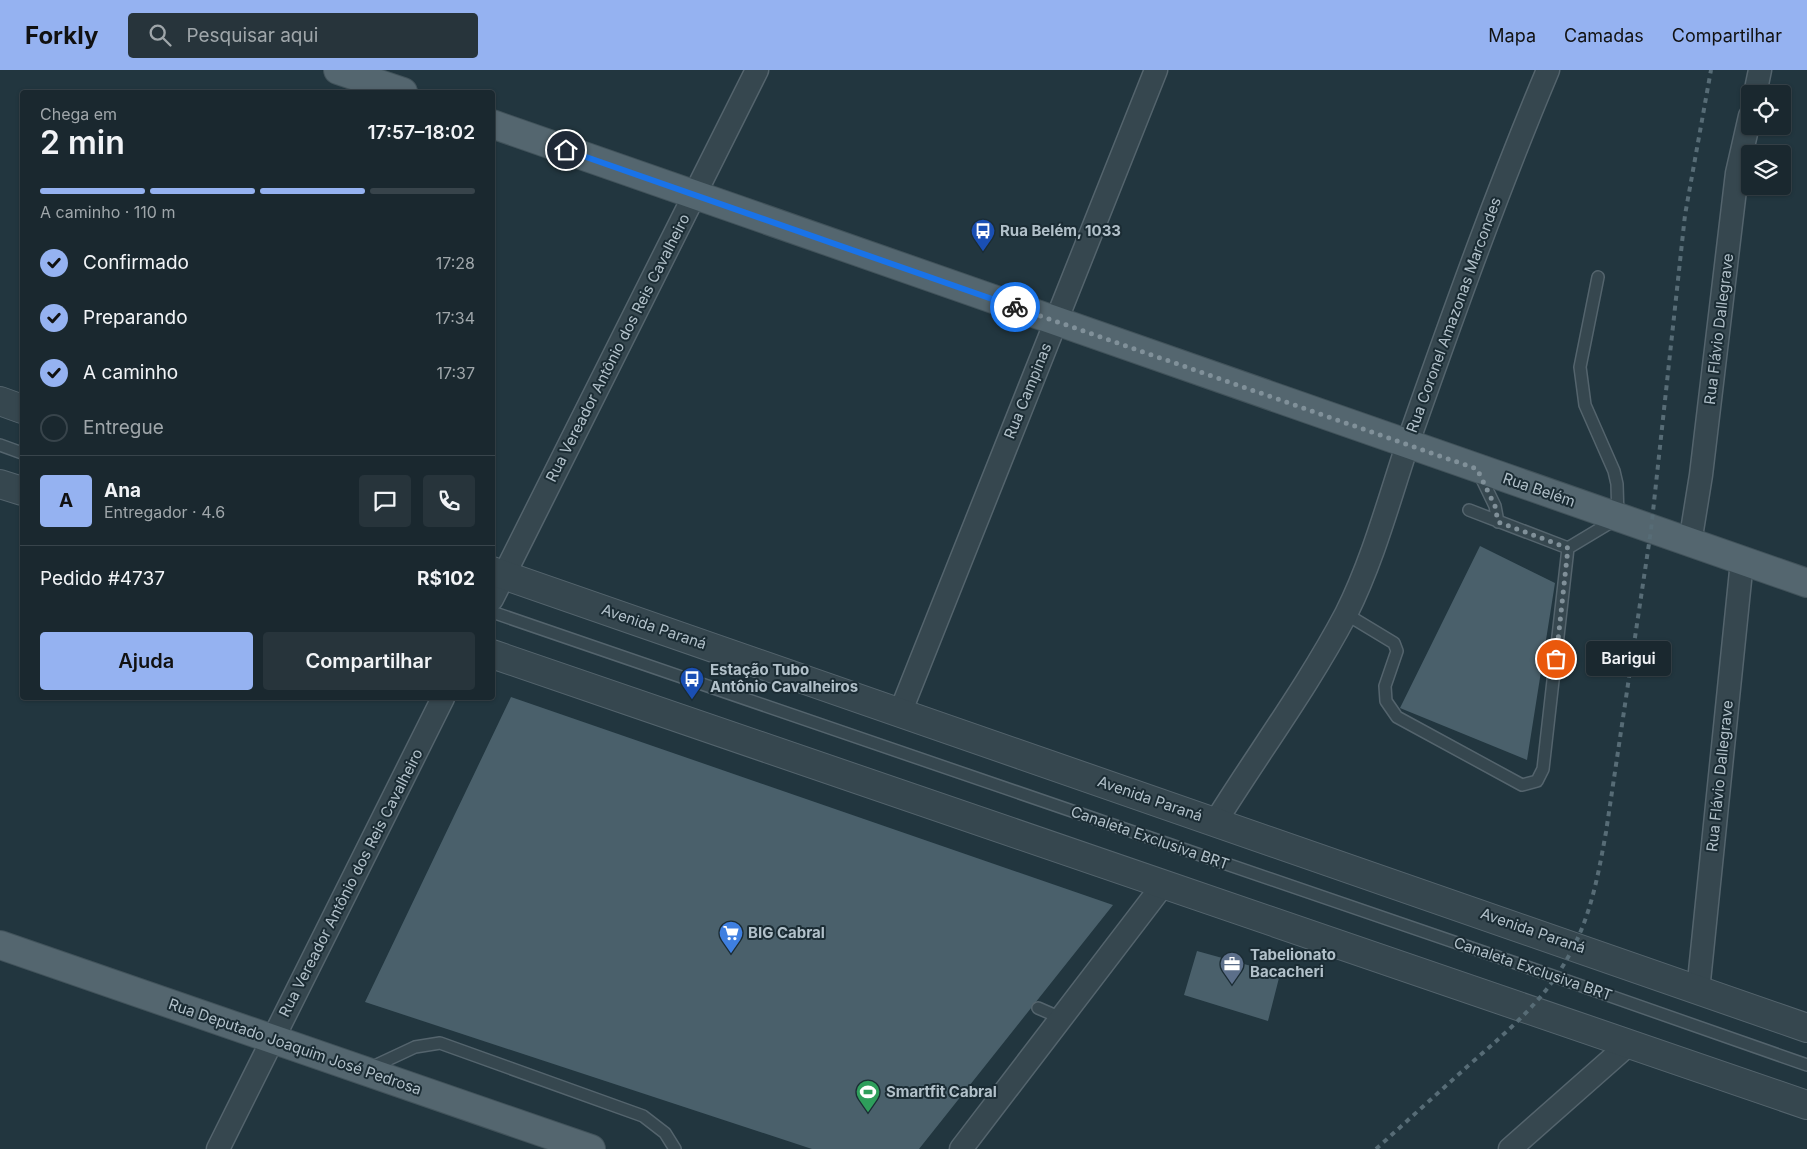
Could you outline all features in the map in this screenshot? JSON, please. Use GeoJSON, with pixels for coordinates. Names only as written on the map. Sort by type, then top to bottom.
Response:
{"type":"FeatureCollection","features":[{"type":"Feature","properties":{"kind":"main road"},"geometry":{"type":"LineString","coordinates":[[338,70],[397,90]]}},
{"type":"Feature","properties":{"kind":"main road","name":"Rua Belém"},"geometry":{"type":"LineString","coordinates":[[495,125],[1807,583]]}},
{"type":"Feature","properties":{"kind":"main road","name":"Rua Deputado Joaquim José Pedrosa"},"geometry":{"type":"LineString","coordinates":[[0,945],[591,1149]]}},
{"type":"Feature","properties":{"kind":"street","name":"Rua Vereador Antônio dos Reis Cavalheiro"},"geometry":{"type":"LineString","coordinates":[[495,586],[498,573],[695,195],[757,70]]}},
{"type":"Feature","properties":{"kind":"street","name":"Rua Campinas"},"geometry":{"type":"LineString","coordinates":[[900,713],[1156,70]]}},
{"type":"Feature","properties":{"kind":"street","name":"Rua Coronel Amazonas Marcondes"},"geometry":{"type":"LineString","coordinates":[[1216,821],[1296,698],[1346,614],[1365,569],[1407,444],[1499,188],[1548,70]]}},
{"type":"Feature","properties":{"kind":"street"},"geometry":{"type":"LineString","coordinates":[[1757,85],[1760,70]]}},
{"type":"Feature","properties":{"kind":"street","name":"Rua Flávio Dallegrave"},"geometry":{"type":"LineString","coordinates":[[1690,543],[1701,475],[1738,173],[1746,135]]}},
{"type":"Feature","properties":{"kind":"street"},"geometry":{"type":"LineString","coordinates":[[0,401],[20,408]]}},
{"type":"Feature","properties":{"kind":"street"},"geometry":{"type":"LineString","coordinates":[[0,484],[20,491]]}},
{"type":"Feature","properties":{"kind":"street","name":"Rua Flávio Dallegrave"},"geometry":{"type":"LineString","coordinates":[[1698,991],[1742,561]]}},
{"type":"Feature","properties":{"kind":"street","name":"Avenida Paraná"},"geometry":{"type":"LineString","coordinates":[[498,573],[1807,1028]]}},
{"type":"Feature","properties":{"kind":"street"},"geometry":{"type":"LineString","coordinates":[[495,655],[1807,1104]]}},
{"type":"Feature","properties":{"kind":"street","name":"Rua Vereador Antônio dos Reis Cavalheiro"},"geometry":{"type":"LineString","coordinates":[[218,1149],[442,700]]}},
{"type":"Feature","properties":{"kind":"street"},"geometry":{"type":"LineString","coordinates":[[961,1149],[1163,885]]}},
{"type":"Feature","properties":{"kind":"street"},"geometry":{"type":"LineString","coordinates":[[1510,1149],[1629,1044]]}},
{"type":"Feature","properties":{"kind":"lane"},"geometry":{"type":"LineString","coordinates":[[1568,548],[1618,518],[1617,484],[1614,471],[1584,405],[1580,367],[1598,278]]}},
{"type":"Feature","properties":{"kind":"lane"},"geometry":{"type":"LineString","coordinates":[[0,445],[20,452]]}},
{"type":"Feature","properties":{"kind":"lane"},"geometry":{"type":"LineString","coordinates":[[1477,469],[1495,506],[1498,522]]}},
{"type":"Feature","properties":{"kind":"lane"},"geometry":{"type":"LineString","coordinates":[[1469,510],[1568,548]]}},
{"type":"Feature","properties":{"kind":"lane"},"geometry":{"type":"LineString","coordinates":[[1346,614],[1394,643],[1397,651],[1385,686],[1385,694],[1386,701],[1397,718],[1522,785],[1537,781],[1543,769],[1568,548]]}},
{"type":"Feature","properties":{"kind":"lane","name":"Canaleta Exclusiva BRT"},"geometry":{"type":"LineString","coordinates":[[495,613],[1807,1065]]}},
{"type":"Feature","properties":{"kind":"lane"},"geometry":{"type":"LineString","coordinates":[[1038,1008],[1062,1018]]}},
{"type":"Feature","properties":{"kind":"lane"},"geometry":{"type":"LineString","coordinates":[[365,1071],[415,1046],[440,1043],[643,1116],[666,1133],[675,1149]]}},
{"type":"Feature","properties":{"kind":"building"},"geometry":{"type":"Polygon","coordinates":[[[1480,546],[1555,583],[1527,760],[1400,708],[1480,546]]]}},
{"type":"Feature","properties":{"kind":"building","name":"BIG Cabral"},"geometry":{"type":"Polygon","coordinates":[[[511,697],[1113,905],[919,1149],[812,1149],[365,1002],[511,697]]]}},
{"type":"Feature","properties":{"kind":"building","name":"Tabelionato Bacacheri"},"geometry":{"type":"Polygon","coordinates":[[[1197,951],[1280,974],[1268,1021],[1184,995],[1197,951]]]}},
{"type":"Feature","properties":{"kind":"railway"},"geometry":{"type":"LineString","coordinates":[[1376,1149],[1528,1011],[1553,981],[1564,964],[1586,918],[1598,876],[1606,832],[1651,530],[1685,215],[1711,70]]}},
{"type":"Feature","properties":{"kind":"way so far"},"geometry":{"type":"LineString","coordinates":[[1015,307],[1477,469],[1495,506],[1498,522],[1568,548],[1556,659]]}},
{"type":"Feature","properties":{"kind":"place","name":"Rua Belém, 1033"},"geometry":{"type":"Point","coordinates":[983,252]}},
{"type":"Feature","properties":{"kind":"place","name":"Barigui"},"geometry":{"type":"Point","coordinates":[1556,659]}},
{"type":"Feature","properties":{"kind":"place","name":"Estação Tubo Antônio Cavalheiros"},"geometry":{"type":"Point","coordinates":[692,700]}},
{"type":"Feature","properties":{"kind":"place","name":"BIG Cabral"},"geometry":{"type":"Point","coordinates":[731,954]}},
{"type":"Feature","properties":{"kind":"place","name":"Tabelionato Bacacheri"},"geometry":{"type":"Point","coordinates":[1232,985]}},
{"type":"Feature","properties":{"kind":"place","name":"Smartfit Cabral"},"geometry":{"type":"Point","coordinates":[868,1113]}},
{"type":"Feature","properties":{"kind":"route"},"geometry":{"type":"LineString","coordinates":[[566,150],[1015,307]]}}]}
